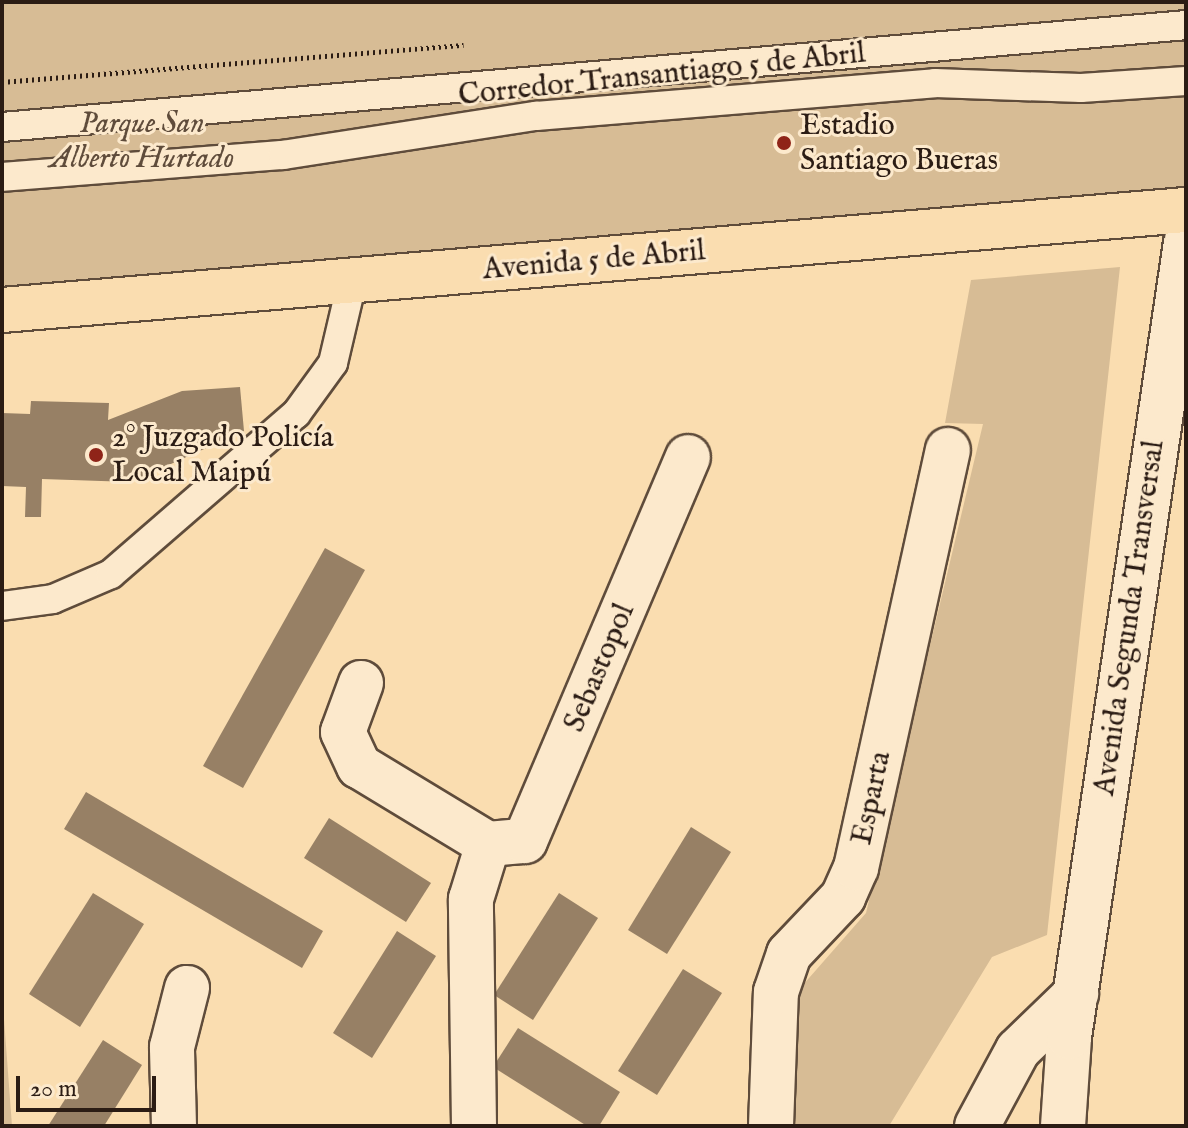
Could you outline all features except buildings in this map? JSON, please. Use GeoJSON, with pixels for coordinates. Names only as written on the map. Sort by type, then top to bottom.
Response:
{"type":"FeatureCollection","features":[{"type":"Feature","properties":{"kind":"main road","name":"Avenida 5 de Abril"},"geometry":{"type":"LineString","coordinates":[[2,310],[1186,210]]}},
{"type":"Feature","properties":{"kind":"street","name":"Avenida Segunda Transversal"},"geometry":{"type":"LineString","coordinates":[[1063,1126],[1076,994],[1186,243]]}},
{"type":"Feature","properties":{"kind":"street","name":"Esparta"},"geometry":{"type":"LineString","coordinates":[[771,1126],[776,992],[789,954],[843,897],[856,868],[948,450]]}},
{"type":"Feature","properties":{"kind":"street","name":"Sebastopol"},"geometry":{"type":"LineString","coordinates":[[488,844],[513,847],[533,829],[688,457]]}},
{"type":"Feature","properties":{"kind":"street"},"geometry":{"type":"LineString","coordinates":[[361,683],[343,732],[351,758],[488,844],[471,899],[474,1126]]}},
{"type":"Feature","properties":{"kind":"street"},"geometry":{"type":"LineString","coordinates":[[174,1126],[172,1047],[187,988]]}},
{"type":"Feature","properties":{"kind":"street"},"geometry":{"type":"LineString","coordinates":[[977,1126],[1018,1050],[1076,994]]}},
{"type":"Feature","properties":{"kind":"lane","name":"Corredor Transantiago 5 de Abril"},"geometry":{"type":"LineString","coordinates":[[2,127],[1186,25]]}},
{"type":"Feature","properties":{"kind":"lane","name":"Corredor Transantiago 5 de Abril"},"geometry":{"type":"LineString","coordinates":[[2,177],[283,155],[536,116],[920,84],[1081,88],[1186,81]]}},
{"type":"Feature","properties":{"kind":"lane"},"geometry":{"type":"LineString","coordinates":[[2,606],[53,599],[111,574],[296,414],[333,363],[352,282]]}},
{"type":"Feature","properties":{"kind":"green space","name":"Parque San Alberto Hurtado"},"geometry":{"type":"Polygon","coordinates":[[[2,2],[1186,2],[1186,192],[2,292],[2,2]]]}},
{"type":"Feature","properties":{"kind":"green space"},"geometry":{"type":"Polygon","coordinates":[[[1120,267],[1047,935],[992,957],[889,1126],[795,1126],[795,994],[866,913],[983,424],[945,423],[971,280],[1120,267]]]}},
{"type":"Feature","properties":{"kind":"green space"},"geometry":{"type":"Polygon","coordinates":[[[2,992],[12,1126],[2,1126],[2,992]]]}},
{"type":"Feature","properties":{"kind":"place","name":"Estadio Santiago Bueras"},"geometry":{"type":"Point","coordinates":[784,143]}},
{"type":"Feature","properties":{"kind":"place","name":"2° Juzgado Policía Local Maipú"},"geometry":{"type":"Point","coordinates":[96,455]}}]}
